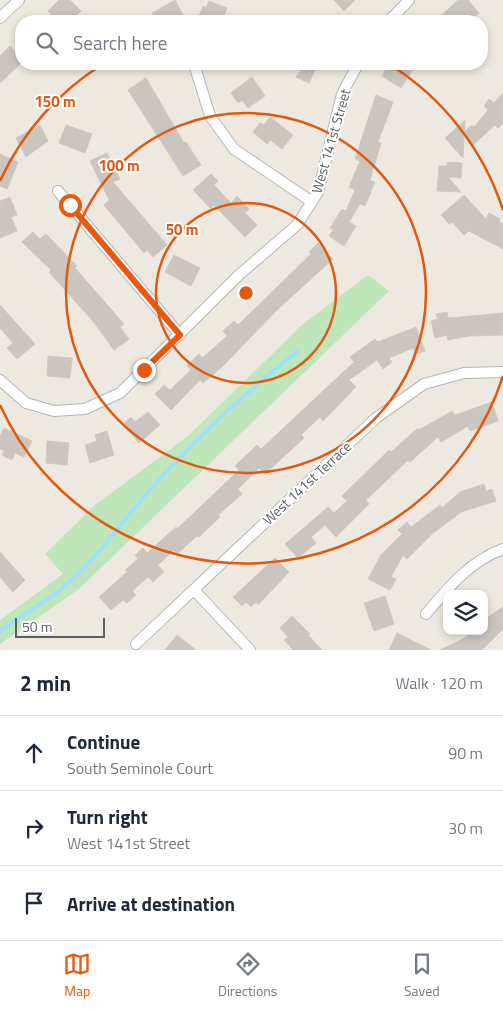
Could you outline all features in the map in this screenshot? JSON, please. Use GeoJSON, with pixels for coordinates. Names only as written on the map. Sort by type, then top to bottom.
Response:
{"type":"FeatureCollection","features":[{"type":"Feature","properties":{"kind":"street"},"geometry":{"type":"LineString","coordinates":[[0,18],[19,0]]}},
{"type":"Feature","properties":{"kind":"street"},"geometry":{"type":"LineString","coordinates":[[395,15],[409,0]]}},
{"type":"Feature","properties":{"kind":"street"},"geometry":{"type":"LineString","coordinates":[[196,70],[210,116],[234,149],[312,202]]}},
{"type":"Feature","properties":{"kind":"street","name":"West 141st Street"},"geometry":{"type":"LineString","coordinates":[[0,380],[26,403],[54,411],[85,409],[120,393],[240,274],[297,225],[318,192],[342,94],[355,70]]}},
{"type":"Feature","properties":{"kind":"street"},"geometry":{"type":"LineString","coordinates":[[58,191],[180,335]]}},
{"type":"Feature","properties":{"kind":"street","name":"West 141st Terrace"},"geometry":{"type":"LineString","coordinates":[[136,644],[376,418],[424,384],[464,373],[503,372]]}},
{"type":"Feature","properties":{"kind":"street"},"geometry":{"type":"LineString","coordinates":[[426,614],[450,585],[470,567],[499,550]]}},
{"type":"Feature","properties":{"kind":"street"},"geometry":{"type":"LineString","coordinates":[[194,590],[250,650]]}},
{"type":"Feature","properties":{"kind":"green space"},"geometry":{"type":"Polygon","coordinates":[[[368,275],[389,291],[79,589],[0,644],[0,620],[63,574],[45,554],[95,505],[188,436],[303,324],[368,275]]]}},
{"type":"Feature","properties":{"kind":"building"},"geometry":{"type":"Polygon","coordinates":[[[59,0],[70,0],[81,11],[77,15],[52,15],[48,11],[59,0]]]}},
{"type":"Feature","properties":{"kind":"building"},"geometry":{"type":"Polygon","coordinates":[[[175,0],[183,15],[153,15],[152,13],[175,0]]]}},
{"type":"Feature","properties":{"kind":"building"},"geometry":{"type":"Polygon","coordinates":[[[334,0],[355,0],[344,11],[334,0]]]}},
{"type":"Feature","properties":{"kind":"building"},"geometry":{"type":"Polygon","coordinates":[[[458,0],[468,0],[479,13],[477,15],[442,15],[458,0]]]}},
{"type":"Feature","properties":{"kind":"building"},"geometry":{"type":"Polygon","coordinates":[[[209,1],[227,8],[224,15],[199,15],[203,6],[206,8],[209,1]]]}},
{"type":"Feature","properties":{"kind":"building"},"geometry":{"type":"Polygon","coordinates":[[[10,46],[15,52],[15,69],[0,83],[0,56],[10,46]]]}},
{"type":"Feature","properties":{"kind":"building"},"geometry":{"type":"Polygon","coordinates":[[[301,70],[315,70],[309,83],[296,77],[301,70]]]}},
{"type":"Feature","properties":{"kind":"building"},"geometry":{"type":"Polygon","coordinates":[[[386,70],[413,70],[401,88],[382,76],[386,70]]]}},
{"type":"Feature","properties":{"kind":"building"},"geometry":{"type":"Polygon","coordinates":[[[252,77],[265,96],[248,108],[242,100],[238,103],[231,93],[252,77]]]}},
{"type":"Feature","properties":{"kind":"building"},"geometry":{"type":"Polygon","coordinates":[[[146,78],[184,143],[186,142],[201,165],[183,176],[128,90],[146,78]]]}},
{"type":"Feature","properties":{"kind":"building"},"geometry":{"type":"Polygon","coordinates":[[[503,93],[503,123],[498,128],[495,125],[473,145],[464,135],[463,158],[445,138],[465,120],[464,132],[472,125],[474,127],[488,110],[484,106],[489,99],[494,103],[503,93]]]}},
{"type":"Feature","properties":{"kind":"building"},"geometry":{"type":"Polygon","coordinates":[[[376,95],[393,102],[378,142],[381,143],[370,180],[375,182],[365,206],[360,204],[349,222],[356,226],[344,246],[329,236],[333,230],[330,228],[342,209],[346,211],[355,190],[349,187],[360,161],[355,159],[376,95]]]}},
{"type":"Feature","properties":{"kind":"building"},"geometry":{"type":"Polygon","coordinates":[[[270,117],[293,135],[282,149],[270,140],[267,144],[253,132],[260,123],[264,125],[270,117]]]}},
{"type":"Feature","properties":{"kind":"building"},"geometry":{"type":"Polygon","coordinates":[[[40,125],[48,141],[26,157],[16,138],[40,125]]]}},
{"type":"Feature","properties":{"kind":"building"},"geometry":{"type":"Polygon","coordinates":[[[66,125],[92,134],[85,153],[59,143],[66,125]]]}},
{"type":"Feature","properties":{"kind":"building"},"geometry":{"type":"Polygon","coordinates":[[[107,153],[120,179],[113,182],[167,245],[153,257],[147,250],[144,253],[104,205],[109,200],[90,161],[107,153]]]}},
{"type":"Feature","properties":{"kind":"building"},"geometry":{"type":"Polygon","coordinates":[[[0,154],[18,162],[7,189],[0,186],[0,154]]]}},
{"type":"Feature","properties":{"kind":"building"},"geometry":{"type":"Polygon","coordinates":[[[447,162],[462,163],[461,178],[448,177],[461,192],[437,191],[439,166],[447,166],[447,162]]]}},
{"type":"Feature","properties":{"kind":"building"},"geometry":{"type":"Polygon","coordinates":[[[211,174],[218,181],[214,185],[231,203],[237,196],[249,209],[245,213],[257,225],[245,237],[214,205],[211,209],[193,190],[211,174]]]}},
{"type":"Feature","properties":{"kind":"building"},"geometry":{"type":"Polygon","coordinates":[[[464,195],[486,219],[489,213],[500,219],[499,222],[503,224],[503,249],[469,231],[464,235],[452,222],[449,224],[441,215],[464,195]]]}},
{"type":"Feature","properties":{"kind":"building"},"geometry":{"type":"Polygon","coordinates":[[[10,197],[17,215],[11,217],[17,231],[0,238],[0,201],[10,197]]]}},
{"type":"Feature","properties":{"kind":"building"},"geometry":{"type":"Polygon","coordinates":[[[33,232],[40,239],[46,234],[77,266],[75,268],[124,324],[120,327],[129,339],[114,350],[92,320],[49,272],[51,270],[22,242],[33,232]]]}},
{"type":"Feature","properties":{"kind":"building"},"geometry":{"type":"Polygon","coordinates":[[[318,243],[333,259],[277,310],[223,366],[203,383],[200,380],[171,410],[155,394],[164,385],[170,390],[191,370],[187,365],[199,354],[202,358],[227,336],[223,331],[234,321],[238,325],[311,254],[309,252],[318,243]]]}},
{"type":"Feature","properties":{"kind":"building"},"geometry":{"type":"Polygon","coordinates":[[[174,255],[200,268],[191,286],[165,272],[174,255]]]}},
{"type":"Feature","properties":{"kind":"building"},"geometry":{"type":"Polygon","coordinates":[[[0,305],[35,344],[17,359],[7,348],[13,343],[0,328],[0,305]]]}},
{"type":"Feature","properties":{"kind":"building"},"geometry":{"type":"Polygon","coordinates":[[[447,312],[448,318],[503,313],[503,335],[474,335],[448,340],[447,335],[435,338],[431,321],[438,319],[436,314],[447,312]]]}},
{"type":"Feature","properties":{"kind":"building"},"geometry":{"type":"Polygon","coordinates":[[[416,327],[425,351],[415,354],[413,348],[389,358],[392,362],[383,369],[377,360],[349,380],[356,387],[323,421],[320,417],[301,435],[304,438],[265,474],[259,468],[238,489],[242,494],[218,515],[220,517],[199,537],[197,536],[177,554],[174,550],[158,565],[164,572],[153,582],[148,577],[132,591],[136,595],[127,603],[123,600],[111,610],[99,597],[127,572],[125,570],[138,559],[135,555],[143,548],[147,553],[176,527],[177,529],[239,470],[235,466],[257,445],[261,449],[354,362],[350,357],[375,339],[378,342],[416,327]]]}},
{"type":"Feature","properties":{"kind":"building"},"geometry":{"type":"Polygon","coordinates":[[[48,356],[72,358],[70,378],[47,376],[48,356]]]}},
{"type":"Feature","properties":{"kind":"building"},"geometry":{"type":"Polygon","coordinates":[[[492,402],[498,421],[470,431],[468,426],[441,442],[438,437],[410,462],[408,460],[366,500],[369,504],[336,537],[325,525],[311,537],[316,543],[298,558],[285,544],[328,507],[334,513],[347,501],[342,496],[389,450],[391,452],[418,428],[419,430],[452,411],[455,415],[492,402]]]}},
{"type":"Feature","properties":{"kind":"building"},"geometry":{"type":"Polygon","coordinates":[[[148,412],[160,425],[139,443],[123,424],[131,417],[135,422],[148,412]]]}},
{"type":"Feature","properties":{"kind":"building"},"geometry":{"type":"Polygon","coordinates":[[[4,428],[32,441],[24,457],[15,453],[12,460],[2,455],[4,451],[0,449],[0,436],[4,428]]]}},
{"type":"Feature","properties":{"kind":"building"},"geometry":{"type":"Polygon","coordinates":[[[107,431],[114,455],[90,463],[85,445],[97,441],[95,435],[107,431]]]}},
{"type":"Feature","properties":{"kind":"building"},"geometry":{"type":"Polygon","coordinates":[[[47,441],[69,443],[67,465],[46,463],[47,441]]]}},
{"type":"Feature","properties":{"kind":"building"},"geometry":{"type":"Polygon","coordinates":[[[484,484],[486,491],[492,489],[496,501],[461,512],[432,534],[407,559],[403,555],[391,577],[396,579],[390,590],[368,579],[381,555],[402,534],[398,530],[407,522],[411,527],[440,505],[442,508],[460,492],[484,484]]]}},
{"type":"Feature","properties":{"kind":"building"},"geometry":{"type":"Polygon","coordinates":[[[0,552],[25,580],[13,592],[0,577],[0,552]]]}},
{"type":"Feature","properties":{"kind":"building"},"geometry":{"type":"Polygon","coordinates":[[[275,558],[289,572],[258,605],[256,602],[251,607],[246,602],[242,606],[233,597],[275,558]]]}},
{"type":"Feature","properties":{"kind":"building"},"geometry":{"type":"Polygon","coordinates":[[[385,596],[394,624],[374,631],[364,603],[385,596]]]}},
{"type":"Feature","properties":{"kind":"building"},"geometry":{"type":"Polygon","coordinates":[[[503,607],[503,629],[482,650],[440,650],[468,635],[488,635],[488,617],[503,607]]]}},
{"type":"Feature","properties":{"kind":"building"},"geometry":{"type":"Polygon","coordinates":[[[292,616],[310,634],[308,635],[322,650],[293,650],[284,640],[288,637],[280,628],[292,616]]]}},
{"type":"Feature","properties":{"kind":"building"},"geometry":{"type":"Polygon","coordinates":[[[397,633],[431,650],[389,650],[397,633]]]}},
{"type":"Feature","properties":{"kind":"building"},"geometry":{"type":"Polygon","coordinates":[[[177,635],[196,650],[165,650],[177,635]]]}},
{"type":"Feature","properties":{"kind":"waterway"},"geometry":{"type":"LineString","coordinates":[[0,631],[45,601],[72,580],[93,559],[141,500],[197,441],[236,403],[298,351]]}},
{"type":"Feature","properties":{"kind":"route"},"geometry":{"type":"LineString","coordinates":[[70,205],[116,262],[180,335],[144,370]]}}]}
